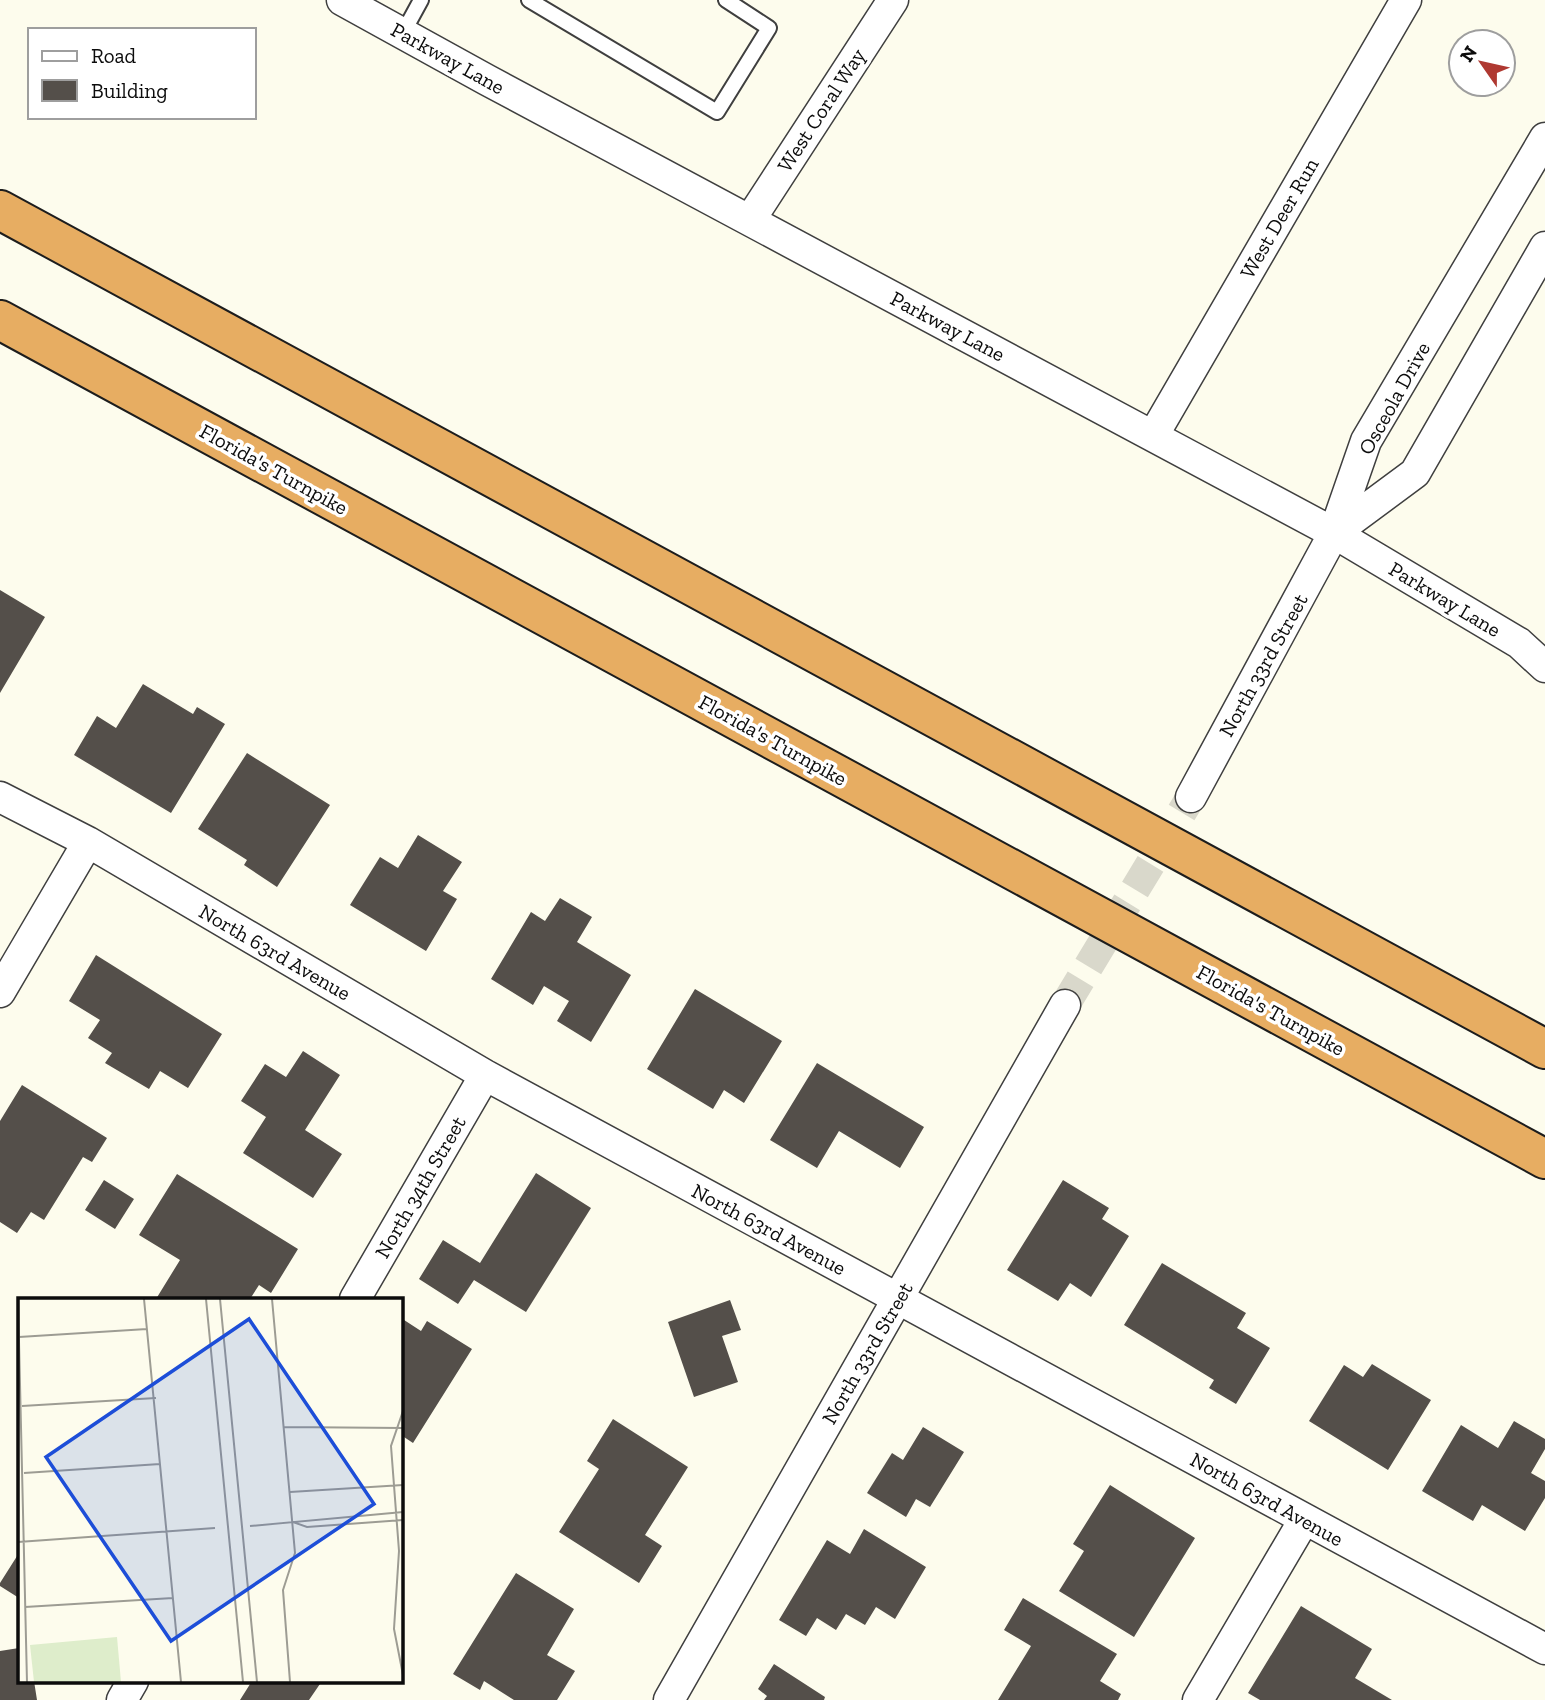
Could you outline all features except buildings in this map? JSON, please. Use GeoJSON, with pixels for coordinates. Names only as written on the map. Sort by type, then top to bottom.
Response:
{"type":"FeatureCollection","features":[{"type":"Feature","properties":{"kind":"highway"},"geometry":{"type":"LineString","coordinates":[[0,210],[1545,1048]]}},
{"type":"Feature","properties":{"kind":"highway","name":"Florida's Turnpike"},"geometry":{"type":"LineString","coordinates":[[0,320],[1545,1159]]}},
{"type":"Feature","properties":{"kind":"street","name":"Parkway Lane"},"geometry":{"type":"LineString","coordinates":[[342,0],[1335,533],[1519,643],[1545,667]]}},
{"type":"Feature","properties":{"kind":"street","name":"West Deer Run"},"geometry":{"type":"LineString","coordinates":[[1153,436],[1406,0]]}},
{"type":"Feature","properties":{"kind":"street","name":"West Coral Way"},"geometry":{"type":"LineString","coordinates":[[750,220],[890,1]]}},
{"type":"Feature","properties":{"kind":"street","name":"Osceola Drive"},"geometry":{"type":"LineString","coordinates":[[1335,533],[1366,441],[1545,138]]}},
{"type":"Feature","properties":{"kind":"street"},"geometry":{"type":"LineString","coordinates":[[1335,533],[1415,473],[1545,247]]}},
{"type":"Feature","properties":{"kind":"street","name":"North 33rd Street"},"geometry":{"type":"LineString","coordinates":[[1191,797],[1335,533]]}},
{"type":"Feature","properties":{"kind":"street","name":"North 63rd Avenue"},"geometry":{"type":"LineString","coordinates":[[0,797],[88,842],[485,1076],[1545,1649]]}},
{"type":"Feature","properties":{"kind":"street"},"geometry":{"type":"LineString","coordinates":[[0,992],[88,842]]}},
{"type":"Feature","properties":{"kind":"street","name":"North 33rd Street"},"geometry":{"type":"LineString","coordinates":[[669,1700],[1065,1005]]}},
{"type":"Feature","properties":{"kind":"street","name":"North 34th Street"},"geometry":{"type":"LineString","coordinates":[[356,1298],[485,1076]]}},
{"type":"Feature","properties":{"kind":"street"},"geometry":{"type":"LineString","coordinates":[[1198,1700],[1304,1520]]}},
{"type":"Feature","properties":{"kind":"street"},"geometry":{"type":"LineString","coordinates":[[121,1700],[132,1682]]}},
{"type":"Feature","properties":{"kind":"lane"},"geometry":{"type":"LineString","coordinates":[[403,33],[421,0]]}},
{"type":"Feature","properties":{"kind":"lane"},"geometry":{"type":"LineString","coordinates":[[529,0],[717,112],[769,28],[726,0]]}},
{"type":"Feature","properties":{"kind":"tunnel"},"geometry":{"type":"LineString","coordinates":[[1065,1005],[1191,797]]}}]}
